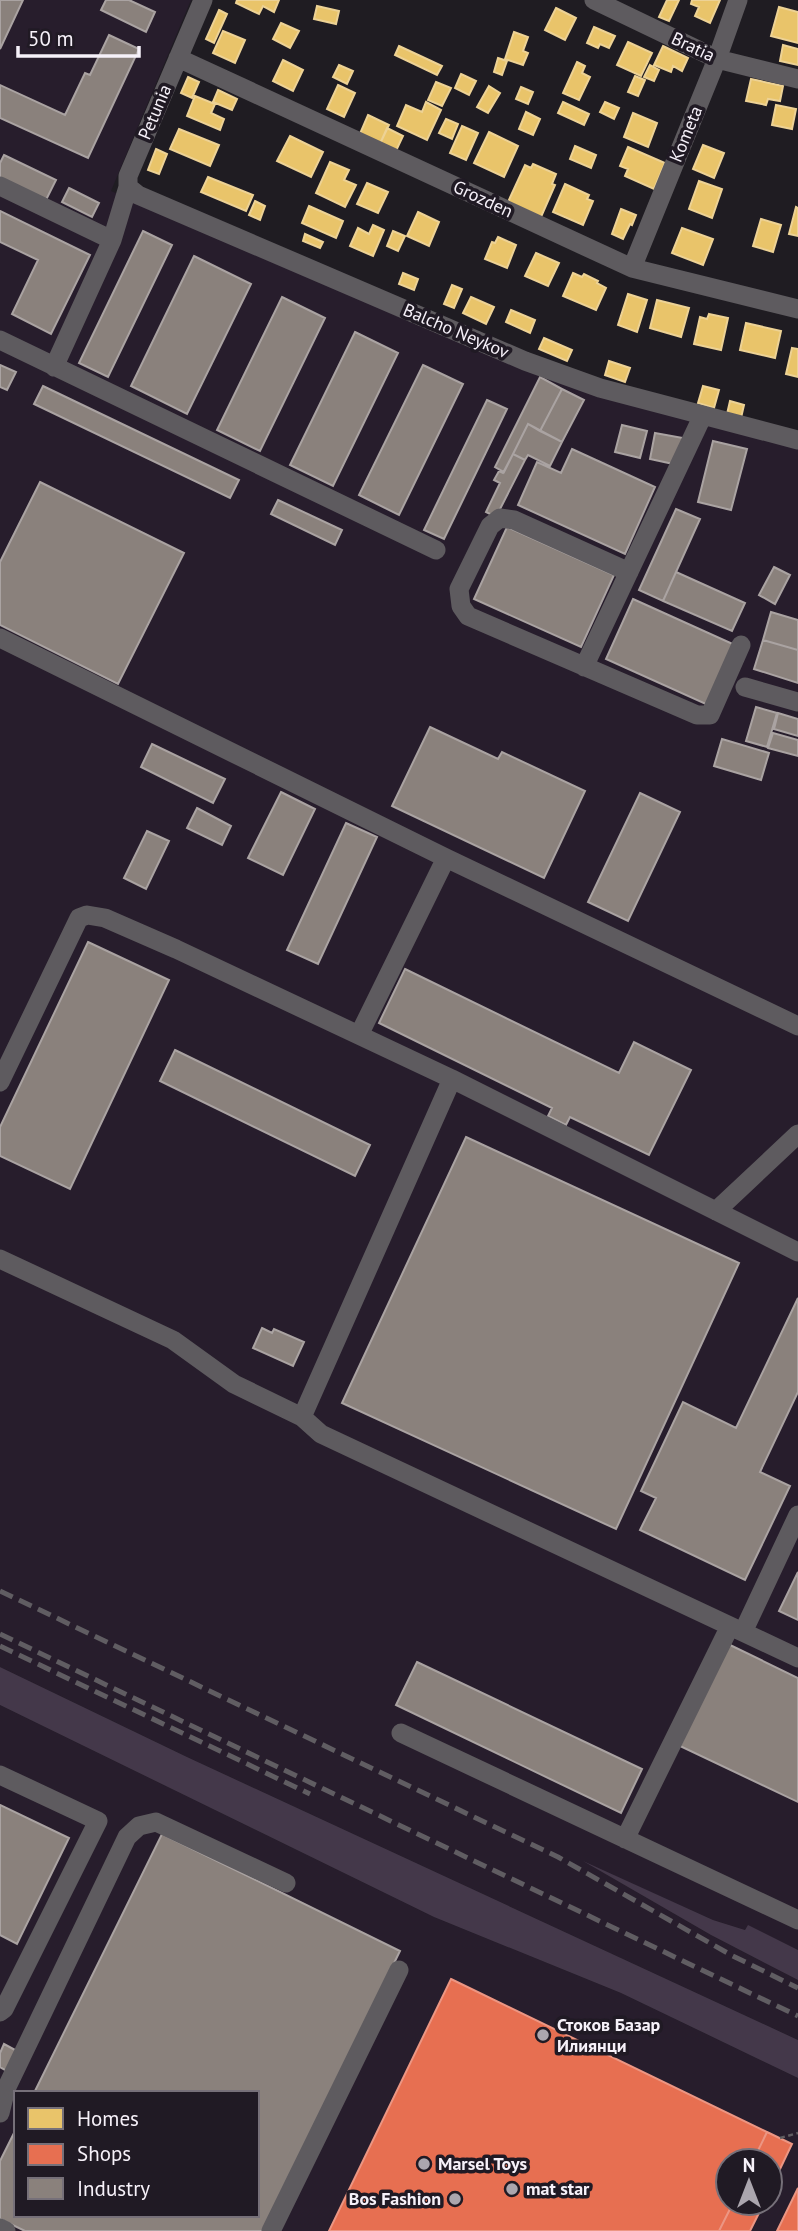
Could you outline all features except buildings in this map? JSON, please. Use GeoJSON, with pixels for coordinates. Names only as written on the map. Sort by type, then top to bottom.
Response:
{"type":"FeatureCollection","features":[{"type":"Feature","properties":{"kind":"street","name":"Petunia"},"geometry":{"type":"LineString","coordinates":[[54,367],[112,240],[128,187],[128,176],[203,0]]}},
{"type":"Feature","properties":{"kind":"street","name":"Bratia"},"geometry":{"type":"LineString","coordinates":[[594,0],[717,59],[798,79]]}},
{"type":"Feature","properties":{"kind":"street","name":"Kometa"},"geometry":{"type":"LineString","coordinates":[[632,268],[717,59],[738,0]]}},
{"type":"Feature","properties":{"kind":"street","name":"Grozden"},"geometry":{"type":"LineString","coordinates":[[178,58],[632,268],[798,309]]}},
{"type":"Feature","properties":{"kind":"street"},"geometry":{"type":"LineString","coordinates":[[0,186],[112,240]]}},
{"type":"Feature","properties":{"kind":"street","name":"Balcho Neykov"},"geometry":{"type":"LineString","coordinates":[[128,187],[138,195],[525,361],[600,388],[798,440]]}},
{"type":"Feature","properties":{"kind":"street"},"geometry":{"type":"LineString","coordinates":[[0,340],[436,550]]}},
{"type":"Feature","properties":{"kind":"street"},"geometry":{"type":"LineString","coordinates":[[584,667],[703,415]]}},
{"type":"Feature","properties":{"kind":"street"},"geometry":{"type":"LineString","coordinates":[[629,572],[514,520],[500,518],[490,526],[459,589],[461,606],[468,616],[697,715],[710,715],[741,645]]}},
{"type":"Feature","properties":{"kind":"street"},"geometry":{"type":"LineString","coordinates":[[0,638],[446,858],[798,1026]]}},
{"type":"Feature","properties":{"kind":"street"},"geometry":{"type":"LineString","coordinates":[[745,687],[798,702]]}},
{"type":"Feature","properties":{"kind":"street"},"geometry":{"type":"LineString","coordinates":[[359,1035],[446,858]]}},
{"type":"Feature","properties":{"kind":"street"},"geometry":{"type":"LineString","coordinates":[[0,1082],[79,918],[87,915],[105,918],[452,1079],[798,1252]]}},
{"type":"Feature","properties":{"kind":"street"},"geometry":{"type":"LineString","coordinates":[[302,1418],[452,1079]]}},
{"type":"Feature","properties":{"kind":"street"},"geometry":{"type":"LineString","coordinates":[[716,1211],[798,1134]]}},
{"type":"Feature","properties":{"kind":"street"},"geometry":{"type":"LineString","coordinates":[[0,1259],[173,1340],[234,1384],[302,1418],[321,1434],[798,1658]]}},
{"type":"Feature","properties":{"kind":"street"},"geometry":{"type":"LineString","coordinates":[[625,1839],[798,1515]]}},
{"type":"Feature","properties":{"kind":"street"},"geometry":{"type":"LineString","coordinates":[[401,1733],[798,1920]]}},
{"type":"Feature","properties":{"kind":"street"},"geometry":{"type":"LineString","coordinates":[[0,1774],[98,1821],[4,2009],[0,2012]]}},
{"type":"Feature","properties":{"kind":"street"},"geometry":{"type":"LineString","coordinates":[[0,2113],[3,2090],[127,1837],[139,1826],[156,1822],[286,1884]]}},
{"type":"Feature","properties":{"kind":"street"},"geometry":{"type":"LineString","coordinates":[[271,2231],[399,1970]]}},
{"type":"Feature","properties":{"kind":"street"},"geometry":{"type":"LineString","coordinates":[[0,2228],[6,2231]]}},
{"type":"Feature","properties":{"kind":"path"},"geometry":{"type":"LineString","coordinates":[[780,2138],[798,2133]]}},
{"type":"Feature","properties":{"kind":"shaded area"},"geometry":{"type":"Polygon","coordinates":[[[0,0],[191,0],[111,191],[543,374],[798,446],[798,1950],[748,1926],[745,1930],[713,1920],[592,1866],[711,1935],[798,1980],[798,2040],[187,1757],[0,1667],[0,0]]]}},
{"type":"Feature","properties":{"kind":"shaded area"},"geometry":{"type":"Polygon","coordinates":[[[0,1667],[187,1757],[798,2040],[798,2078],[621,1993],[434,1917],[0,1705],[0,1667]]]}},
{"type":"Feature","properties":{"kind":"shaded area"},"geometry":{"type":"Polygon","coordinates":[[[0,1705],[434,1917],[621,1993],[798,2078],[798,2231],[0,2231],[0,1705]]]}},
{"type":"Feature","properties":{"kind":"shaded area"},"geometry":{"type":"Polygon","coordinates":[[[583,1861],[713,1920],[745,1930],[748,1925],[798,1950],[798,1980],[711,1935],[583,1861]]]}},
{"type":"Feature","properties":{"kind":"railway"},"geometry":{"type":"LineString","coordinates":[[0,1591],[558,1857],[731,1955],[798,1988]]}},
{"type":"Feature","properties":{"kind":"railway"},"geometry":{"type":"LineString","coordinates":[[0,1634],[798,2016]]}},
{"type":"Feature","properties":{"kind":"railway"},"geometry":{"type":"LineString","coordinates":[[0,1646],[310,1794]]}},
{"type":"Feature","properties":{"kind":"place","name":"Стоков Базар Илиянци"},"geometry":{"type":"Point","coordinates":[543,2035]}},
{"type":"Feature","properties":{"kind":"place","name":"Marsel Toys"},"geometry":{"type":"Point","coordinates":[424,2164]}},
{"type":"Feature","properties":{"kind":"place","name":"mat star"},"geometry":{"type":"Point","coordinates":[512,2189]}},
{"type":"Feature","properties":{"kind":"place","name":"Bos Fashion"},"geometry":{"type":"Point","coordinates":[455,2199]}}]}
